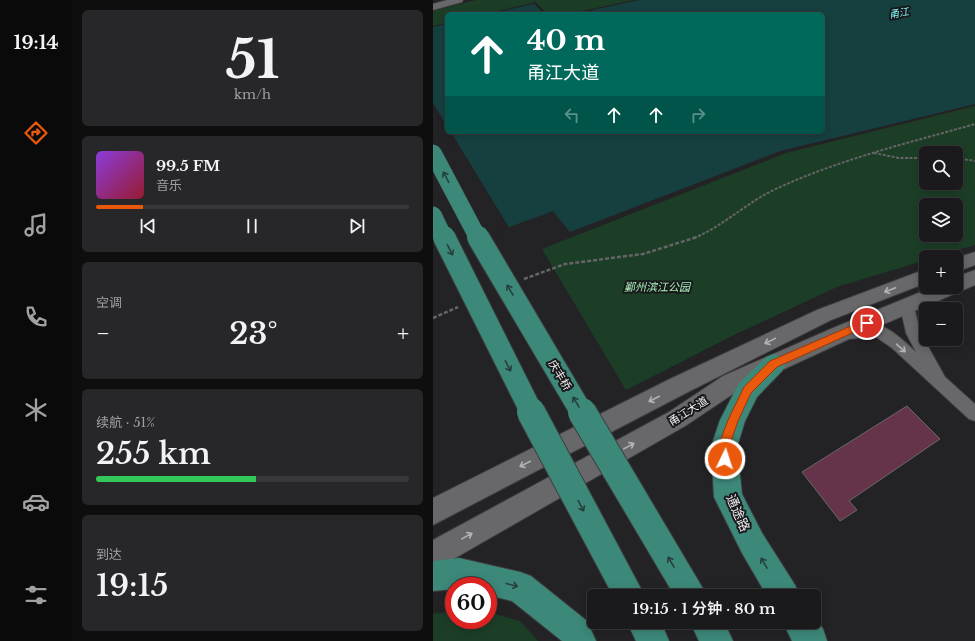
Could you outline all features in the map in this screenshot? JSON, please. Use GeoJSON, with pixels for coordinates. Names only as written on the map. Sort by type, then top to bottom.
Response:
{"type":"FeatureCollection","features":[{"type":"Feature","properties":{"kind":"main road"},"geometry":{"type":"LineString","coordinates":[[433,7],[458,0]]}},
{"type":"Feature","properties":{"kind":"main road","name":"庆丰桥"},"geometry":{"type":"LineString","coordinates":[[433,153],[469,222],[687,589]]}},
{"type":"Feature","properties":{"kind":"main road"},"geometry":{"type":"LineString","coordinates":[[433,215],[523,396],[625,589]]}},
{"type":"Feature","properties":{"kind":"main road"},"geometry":{"type":"LineString","coordinates":[[963,262],[975,258]]}},
{"type":"Feature","properties":{"kind":"main road"},"geometry":{"type":"LineString","coordinates":[[963,282],[975,277]]}},
{"type":"Feature","properties":{"kind":"main road"},"geometry":{"type":"LineString","coordinates":[[433,512],[678,386],[824,315],[919,279]]}},
{"type":"Feature","properties":{"kind":"main road","name":"甬江大道"},"geometry":{"type":"LineString","coordinates":[[433,555],[677,419],[731,383],[840,334],[935,294]]}},
{"type":"Feature","properties":{"kind":"main road","name":"通途路"},"geometry":{"type":"LineString","coordinates":[[774,364],[748,390],[733,420],[724,447],[728,497],[752,543],[780,589]]}},
{"type":"Feature","properties":{"kind":"main road"},"geometry":{"type":"LineString","coordinates":[[433,576],[459,573],[520,588],[575,632],[580,641]]}},
{"type":"Feature","properties":{"kind":"main road"},"geometry":{"type":"LineString","coordinates":[[647,629],[653,641]]}},
{"type":"Feature","properties":{"kind":"main road"},"geometry":{"type":"LineString","coordinates":[[710,629],[717,641]]}},
{"type":"Feature","properties":{"kind":"main road"},"geometry":{"type":"LineString","coordinates":[[803,629],[811,641]]}},
{"type":"Feature","properties":{"kind":"street"},"geometry":{"type":"LineString","coordinates":[[907,306],[913,333],[940,382]]}},
{"type":"Feature","properties":{"kind":"street"},"geometry":{"type":"LineString","coordinates":[[840,334],[879,331],[897,344],[975,414]]}},
{"type":"Feature","properties":{"kind":"path"},"geometry":{"type":"LineString","coordinates":[[523,279],[565,264],[643,254],[677,244],[707,233],[752,202],[777,188],[849,159],[975,124]]}},
{"type":"Feature","properties":{"kind":"path"},"geometry":{"type":"LineString","coordinates":[[874,153],[899,158],[919,158]]}},
{"type":"Feature","properties":{"kind":"path"},"geometry":{"type":"LineString","coordinates":[[963,159],[975,161]]}},
{"type":"Feature","properties":{"kind":"path"},"geometry":{"type":"LineString","coordinates":[[433,318],[461,306]]}},
{"type":"Feature","properties":{"kind":"green space"},"geometry":{"type":"Polygon","coordinates":[[[476,0],[634,0],[577,12],[545,12],[536,2],[494,12],[445,12],[445,23],[433,26],[433,11],[476,0]]]}},
{"type":"Feature","properties":{"kind":"green space","name":"鄞州滨江公园"},"geometry":{"type":"Polygon","coordinates":[[[975,106],[975,245],[958,250],[919,250],[919,262],[837,287],[734,335],[626,390],[542,249],[786,153],[975,106]]]}},
{"type":"Feature","properties":{"kind":"green space"},"geometry":{"type":"Polygon","coordinates":[[[445,612],[445,629],[497,629],[497,615],[520,621],[538,641],[433,641],[433,614],[445,612]]]}},
{"type":"Feature","properties":{"kind":"water","name":"甬江"},"geometry":{"type":"Polygon","coordinates":[[[640,0],[975,0],[975,104],[780,151],[570,232],[553,211],[433,255],[433,27],[445,24],[445,134],[825,134],[825,12],[583,12],[640,0]]]}},
{"type":"Feature","properties":{"kind":"water"},"geometry":{"type":"Polygon","coordinates":[[[534,4],[542,12],[498,12],[534,4]]]}},
{"type":"Feature","properties":{"kind":"pier"},"geometry":{"type":"Polygon","coordinates":[[[433,103],[445,123],[445,134],[452,134],[510,229],[433,257],[433,103]]]}},
{"type":"Feature","properties":{"kind":"building"},"geometry":{"type":"Polygon","coordinates":[[[907,406],[940,439],[849,501],[857,510],[840,521],[802,472],[907,406]]]}},
{"type":"Feature","properties":{"kind":"route"},"geometry":{"type":"LineString","coordinates":[[725,459],[724,447],[733,420],[748,390],[774,364],[867,323]]}}]}
